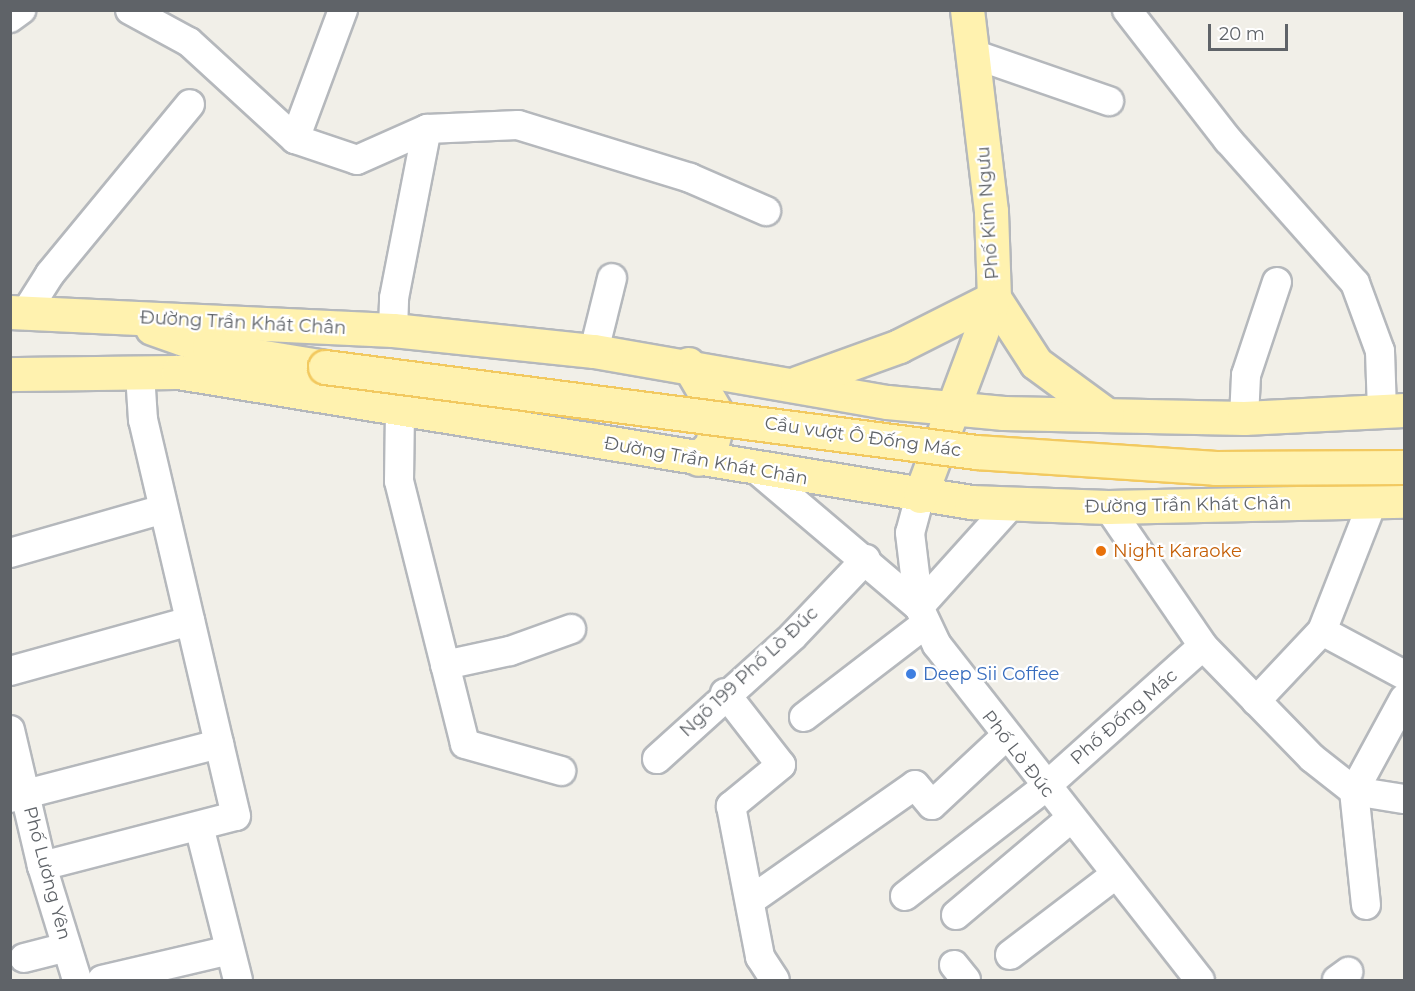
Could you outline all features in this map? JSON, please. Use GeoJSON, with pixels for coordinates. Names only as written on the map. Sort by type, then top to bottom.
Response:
{"type":"FeatureCollection","features":[{"type":"Feature","properties":{"kind":"main road","name":"Phố Kim Ngưu"},"geometry":{"type":"LineString","coordinates":[[920,495],[994,298],[991,211],[967,10]]}},
{"type":"Feature","properties":{"kind":"main road"},"geometry":{"type":"LineString","coordinates":[[797,383],[899,346],[994,298],[1036,363],[1065,390],[1111,417]]}},
{"type":"Feature","properties":{"kind":"main road","name":"Đường Trần Khát Chân"},"geometry":{"type":"LineString","coordinates":[[18,312],[393,330],[594,351],[688,364],[952,409],[1111,417],[1244,418],[1394,410]]}},
{"type":"Feature","properties":{"kind":"main road","name":"Cầu vượt Ô Đống Mác"},"geometry":{"type":"LineString","coordinates":[[119,317],[208,348],[325,367],[976,453],[1215,468],[1404,467]]}},
{"type":"Feature","properties":{"kind":"main road"},"geometry":{"type":"LineString","coordinates":[[688,364],[719,417],[711,446],[698,459]]}},
{"type":"Feature","properties":{"kind":"main road","name":"Cầu vượt Ô Đống Mác"},"geometry":{"type":"LineString","coordinates":[[178,372],[325,367]]}},
{"type":"Feature","properties":{"kind":"main road","name":"Đường Trần Khát Chân"},"geometry":{"type":"LineString","coordinates":[[10,374],[178,372],[756,469],[920,495],[1011,505],[1108,507],[1389,501]]}},
{"type":"Feature","properties":{"kind":"street"},"geometry":{"type":"LineString","coordinates":[[10,18],[21,10]]}},
{"type":"Feature","properties":{"kind":"street"},"geometry":{"type":"LineString","coordinates":[[130,10],[189,42],[295,139],[357,160],[427,129],[518,125],[690,177],[766,211]]}},
{"type":"Feature","properties":{"kind":"street"},"geometry":{"type":"LineString","coordinates":[[295,139],[343,10]]}},
{"type":"Feature","properties":{"kind":"street"},"geometry":{"type":"LineString","coordinates":[[1128,11],[1228,140],[1355,283],[1380,351],[1394,410]]}},
{"type":"Feature","properties":{"kind":"street"},"geometry":{"type":"LineString","coordinates":[[973,54],[1109,101]]}},
{"type":"Feature","properties":{"kind":"street"},"geometry":{"type":"LineString","coordinates":[[18,312],[190,104]]}},
{"type":"Feature","properties":{"kind":"street"},"geometry":{"type":"LineString","coordinates":[[393,330],[394,298],[427,129]]}},
{"type":"Feature","properties":{"kind":"street"},"geometry":{"type":"LineString","coordinates":[[594,351],[612,278]]}},
{"type":"Feature","properties":{"kind":"street"},"geometry":{"type":"LineString","coordinates":[[1244,418],[1246,375],[1277,282]]}},
{"type":"Feature","properties":{"kind":"street"},"geometry":{"type":"LineString","coordinates":[[42,866],[236,816],[142,420],[140,373]]}},
{"type":"Feature","properties":{"kind":"street"},"geometry":{"type":"LineString","coordinates":[[400,410],[399,481],[465,744],[561,771]]}},
{"type":"Feature","properties":{"kind":"street"},"geometry":{"type":"LineString","coordinates":[[756,469],[866,559],[922,615]]}},
{"type":"Feature","properties":{"kind":"street","name":"Phố Lò Đúc"},"geometry":{"type":"LineString","coordinates":[[920,495],[910,532],[922,615],[1005,737],[1200,981]]}},
{"type":"Feature","properties":{"kind":"street"},"geometry":{"type":"LineString","coordinates":[[1256,700],[1322,630],[1389,501]]}},
{"type":"Feature","properties":{"kind":"street"},"geometry":{"type":"LineString","coordinates":[[804,717],[922,615],[1011,505]]}},
{"type":"Feature","properties":{"kind":"street"},"geometry":{"type":"LineString","coordinates":[[1108,507],[1203,646],[1256,700],[1354,791],[1404,799]]}},
{"type":"Feature","properties":{"kind":"street"},"geometry":{"type":"LineString","coordinates":[[10,553],[163,509]]}},
{"type":"Feature","properties":{"kind":"street","name":"Ngõ 199 Phố Lò Đúc"},"geometry":{"type":"LineString","coordinates":[[657,759],[725,693],[793,636],[866,559]]}},
{"type":"Feature","properties":{"kind":"street"},"geometry":{"type":"LineString","coordinates":[[10,671],[190,621]]}},
{"type":"Feature","properties":{"kind":"street"},"geometry":{"type":"LineString","coordinates":[[445,665],[571,629]]}},
{"type":"Feature","properties":{"kind":"street"},"geometry":{"type":"LineString","coordinates":[[1322,630],[1404,675]]}},
{"type":"Feature","properties":{"kind":"street","name":"Phố Đống Mác"},"geometry":{"type":"LineString","coordinates":[[905,896],[1044,788],[1203,646]]}},
{"type":"Feature","properties":{"kind":"street"},"geometry":{"type":"LineString","coordinates":[[725,693],[781,765],[731,806],[751,900],[760,957],[775,981]]}},
{"type":"Feature","properties":{"kind":"street"},"geometry":{"type":"LineString","coordinates":[[1366,905],[1354,791],[1404,699]]}},
{"type":"Feature","properties":{"kind":"street","name":"Phố Lương Yên"},"geometry":{"type":"LineString","coordinates":[[10,730],[18,796],[77,981]]}},
{"type":"Feature","properties":{"kind":"street"},"geometry":{"type":"LineString","coordinates":[[751,900],[915,785],[933,805],[1005,737]]}},
{"type":"Feature","properties":{"kind":"street"},"geometry":{"type":"LineString","coordinates":[[18,796],[219,744]]}},
{"type":"Feature","properties":{"kind":"street"},"geometry":{"type":"LineString","coordinates":[[956,915],[1070,819]]}},
{"type":"Feature","properties":{"kind":"street"},"geometry":{"type":"LineString","coordinates":[[199,826],[238,981]]}},
{"type":"Feature","properties":{"kind":"street"},"geometry":{"type":"LineString","coordinates":[[1010,955],[1115,875]]}},
{"type":"Feature","properties":{"kind":"street"},"geometry":{"type":"LineString","coordinates":[[24,958],[67,948]]}},
{"type":"Feature","properties":{"kind":"street"},"geometry":{"type":"LineString","coordinates":[[102,981],[230,950]]}},
{"type":"Feature","properties":{"kind":"place","name":"Night Karaoke"},"geometry":{"type":"Point","coordinates":[1101,551]}},
{"type":"Feature","properties":{"kind":"place","name":"Deep Sii Coffee"},"geometry":{"type":"Point","coordinates":[911,674]}}]}
